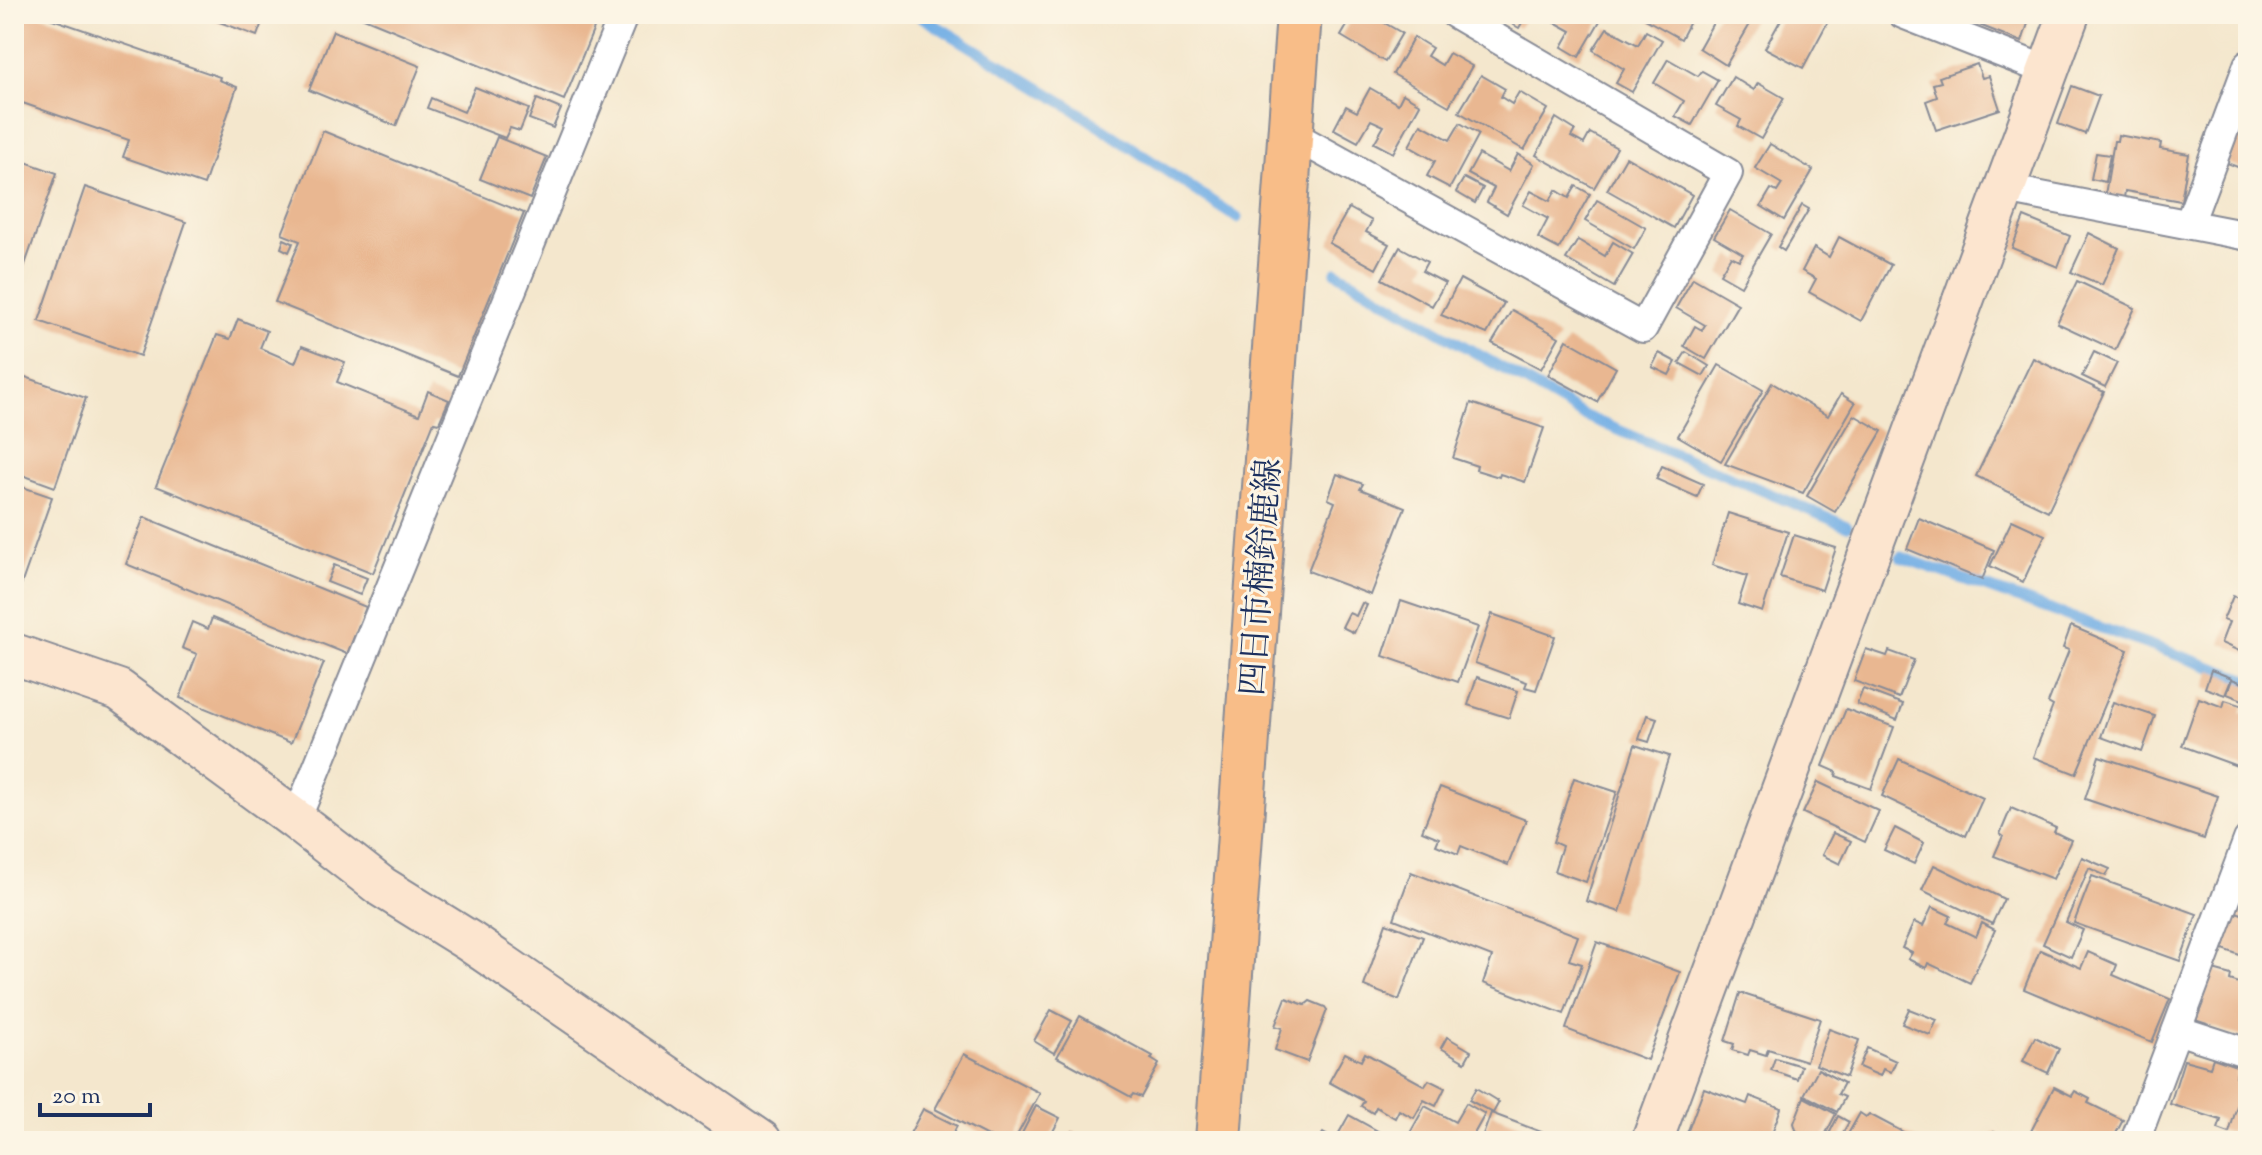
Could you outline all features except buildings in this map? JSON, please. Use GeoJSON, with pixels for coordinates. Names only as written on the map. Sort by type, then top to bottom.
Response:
{"type":"FeatureCollection","features":[{"type":"Feature","properties":{"kind":"main road","name":"四日市楠鈴鹿線"},"geometry":{"type":"LineString","coordinates":[[1218,1141],[1299,14]]}},
{"type":"Feature","properties":{"kind":"street"},"geometry":{"type":"LineString","coordinates":[[296,820],[624,14]]}},
{"type":"Feature","properties":{"kind":"street"},"geometry":{"type":"LineString","coordinates":[[1291,134],[1643,328],[1728,173],[1455,14]]}},
{"type":"Feature","properties":{"kind":"street"},"geometry":{"type":"LineString","coordinates":[[1903,14],[2048,71]]}},
{"type":"Feature","properties":{"kind":"street"},"geometry":{"type":"LineString","coordinates":[[1652,1141],[2069,14]]}},
{"type":"Feature","properties":{"kind":"street"},"geometry":{"type":"LineString","coordinates":[[2189,224],[2248,65]]}},
{"type":"Feature","properties":{"kind":"street"},"geometry":{"type":"LineString","coordinates":[[2005,189],[2248,236]]}},
{"type":"Feature","properties":{"kind":"street"},"geometry":{"type":"LineString","coordinates":[[14,654],[119,690],[382,887],[469,941],[761,1141]]}},
{"type":"Feature","properties":{"kind":"street"},"geometry":{"type":"LineString","coordinates":[[2135,1141],[2248,840]]}},
{"type":"Feature","properties":{"kind":"street"},"geometry":{"type":"LineString","coordinates":[[2177,1030],[2248,1053]]}},
{"type":"Feature","properties":{"kind":"waterway"},"geometry":{"type":"LineString","coordinates":[[917,14],[1069,106],[1237,218]]}},
{"type":"Feature","properties":{"kind":"waterway"},"geometry":{"type":"LineString","coordinates":[[1336,272],[1585,416],[1847,526]]}},
{"type":"Feature","properties":{"kind":"waterway"},"geometry":{"type":"LineString","coordinates":[[1901,557],[2248,680]]}}]}
